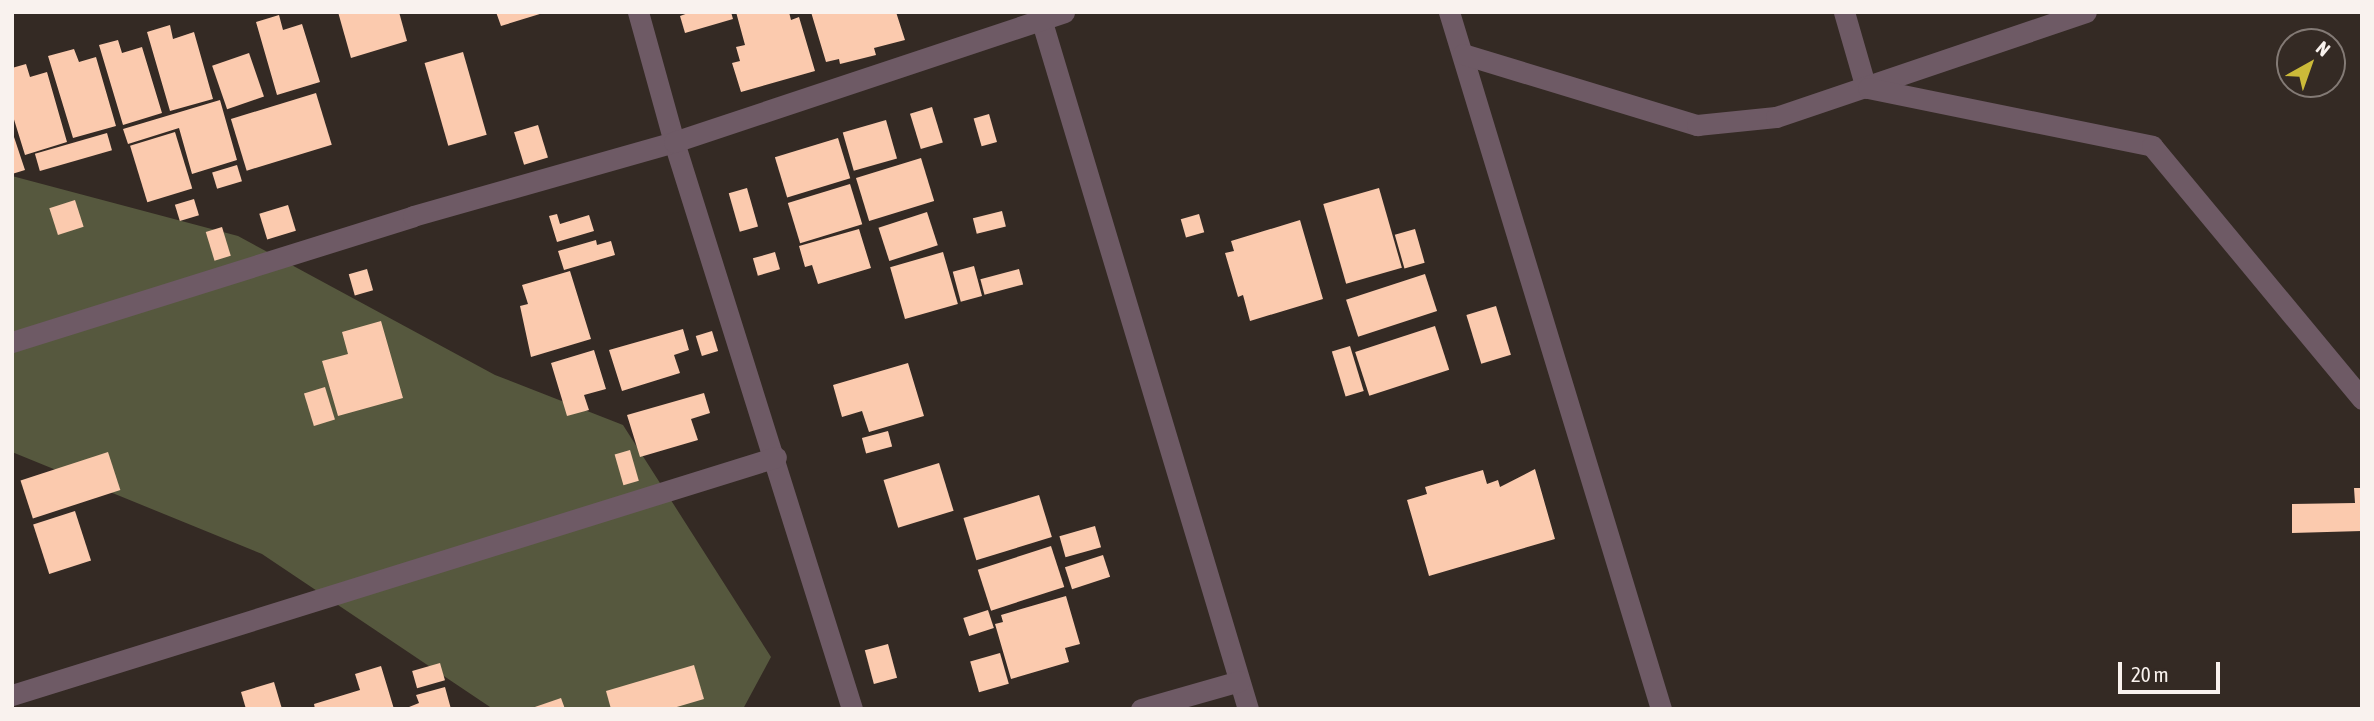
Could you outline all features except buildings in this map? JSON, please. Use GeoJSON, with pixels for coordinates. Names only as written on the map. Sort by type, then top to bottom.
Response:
{"type":"FeatureCollection","features":[{"type":"Feature","properties":{"kind":"street"},"geometry":{"type":"LineString","coordinates":[[638,12],[674,142],[776,457],[852,709]]}},
{"type":"Feature","properties":{"kind":"street"},"geometry":{"type":"LineString","coordinates":[[12,342],[413,216],[674,142],[1040,16],[1064,12]]}},
{"type":"Feature","properties":{"kind":"street"},"geometry":{"type":"LineString","coordinates":[[1449,12],[1661,709]]}},
{"type":"Feature","properties":{"kind":"street"},"geometry":{"type":"LineString","coordinates":[[1844,12],[1866,88]]}},
{"type":"Feature","properties":{"kind":"street"},"geometry":{"type":"LineString","coordinates":[[1463,54],[1698,125],[1776,117],[2086,12]]}},
{"type":"Feature","properties":{"kind":"street"},"geometry":{"type":"LineString","coordinates":[[1040,16],[1248,709]]}},
{"type":"Feature","properties":{"kind":"street"},"geometry":{"type":"LineString","coordinates":[[1866,88],[2152,146],[2362,399]]}},
{"type":"Feature","properties":{"kind":"street"},"geometry":{"type":"LineString","coordinates":[[12,695],[776,457]]}},
{"type":"Feature","properties":{"kind":"street"},"geometry":{"type":"LineString","coordinates":[[1141,709],[1239,681]]}},
{"type":"Feature","properties":{"kind":"green space"},"geometry":{"type":"Polygon","coordinates":[[[12,176],[238,236],[495,375],[623,425],[771,657],[743,709],[493,709],[262,554],[12,452],[12,176]]]}}]}
